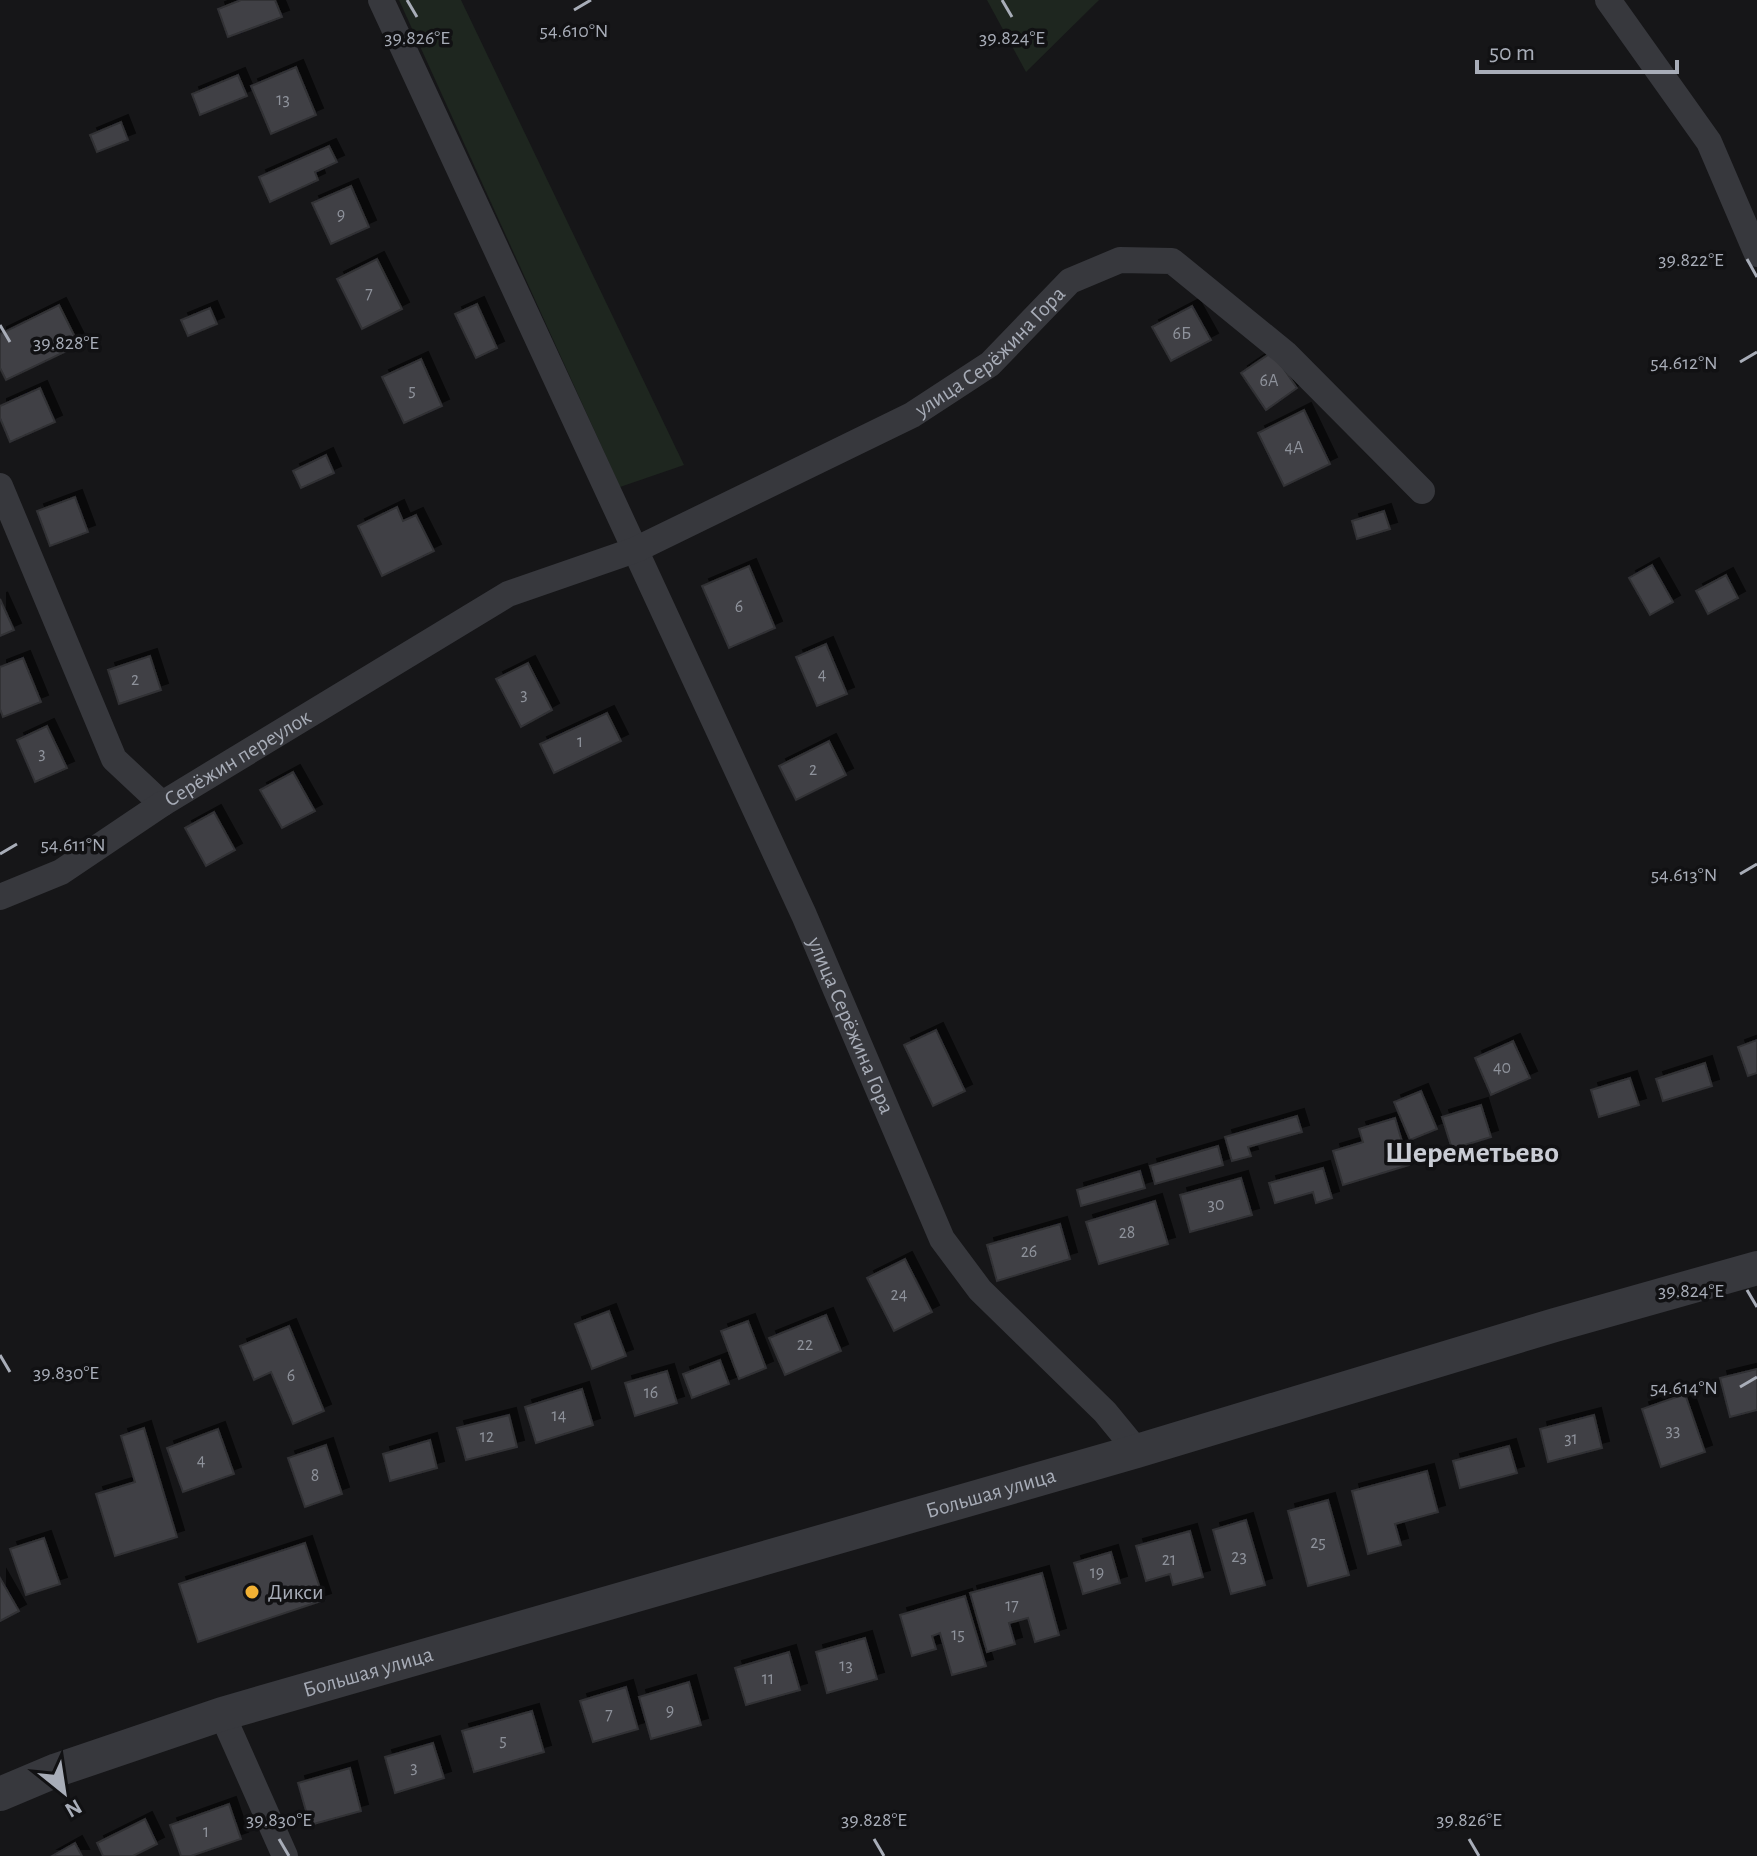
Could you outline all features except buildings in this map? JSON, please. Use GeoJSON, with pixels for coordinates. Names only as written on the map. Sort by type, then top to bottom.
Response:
{"type":"FeatureCollection","features":[{"type":"Feature","properties":{"kind":"street","name":"улица Серёжина Гора"},"geometry":{"type":"LineString","coordinates":[[381,0],[804,915],[942,1239],[980,1290],[1105,1412],[1137,1451]]}},
{"type":"Feature","properties":{"kind":"street"},"geometry":{"type":"LineString","coordinates":[[1608,0],[1709,142],[1757,254]]}},
{"type":"Feature","properties":{"kind":"street","name":"улица Серёжина Гора"},"geometry":{"type":"LineString","coordinates":[[635,550],[912,415],[990,364],[1070,281],[1120,260],[1172,261],[1285,353],[1422,491]]}},
{"type":"Feature","properties":{"kind":"street","name":"Серёжин переулок"},"geometry":{"type":"LineString","coordinates":[[0,486],[114,759],[162,804],[508,594],[635,550]]}},
{"type":"Feature","properties":{"kind":"street"},"geometry":{"type":"LineString","coordinates":[[0,897],[61,872],[162,804]]}},
{"type":"Feature","properties":{"kind":"street","name":"Большая улица"},"geometry":{"type":"LineString","coordinates":[[0,1794],[57,1770],[222,1714],[1137,1451],[1757,1268]]}},
{"type":"Feature","properties":{"kind":"street"},"geometry":{"type":"LineString","coordinates":[[222,1714],[285,1856]]}},
{"type":"Feature","properties":{"kind":"shaded area"},"geometry":{"type":"Polygon","coordinates":[[[399,0],[461,0],[684,465],[620,487],[399,0]]]}},
{"type":"Feature","properties":{"kind":"shaded area"},"geometry":{"type":"Polygon","coordinates":[[[987,0],[1099,0],[1026,72],[987,0]]]}},
{"type":"Feature","properties":{"kind":"place","name":"Дикси"},"geometry":{"type":"Point","coordinates":[252,1592]}},
{"type":"Feature","properties":{"kind":"district","name":"Шереметьево"},"geometry":{"type":"Point","coordinates":[1472,1153]}}]}
